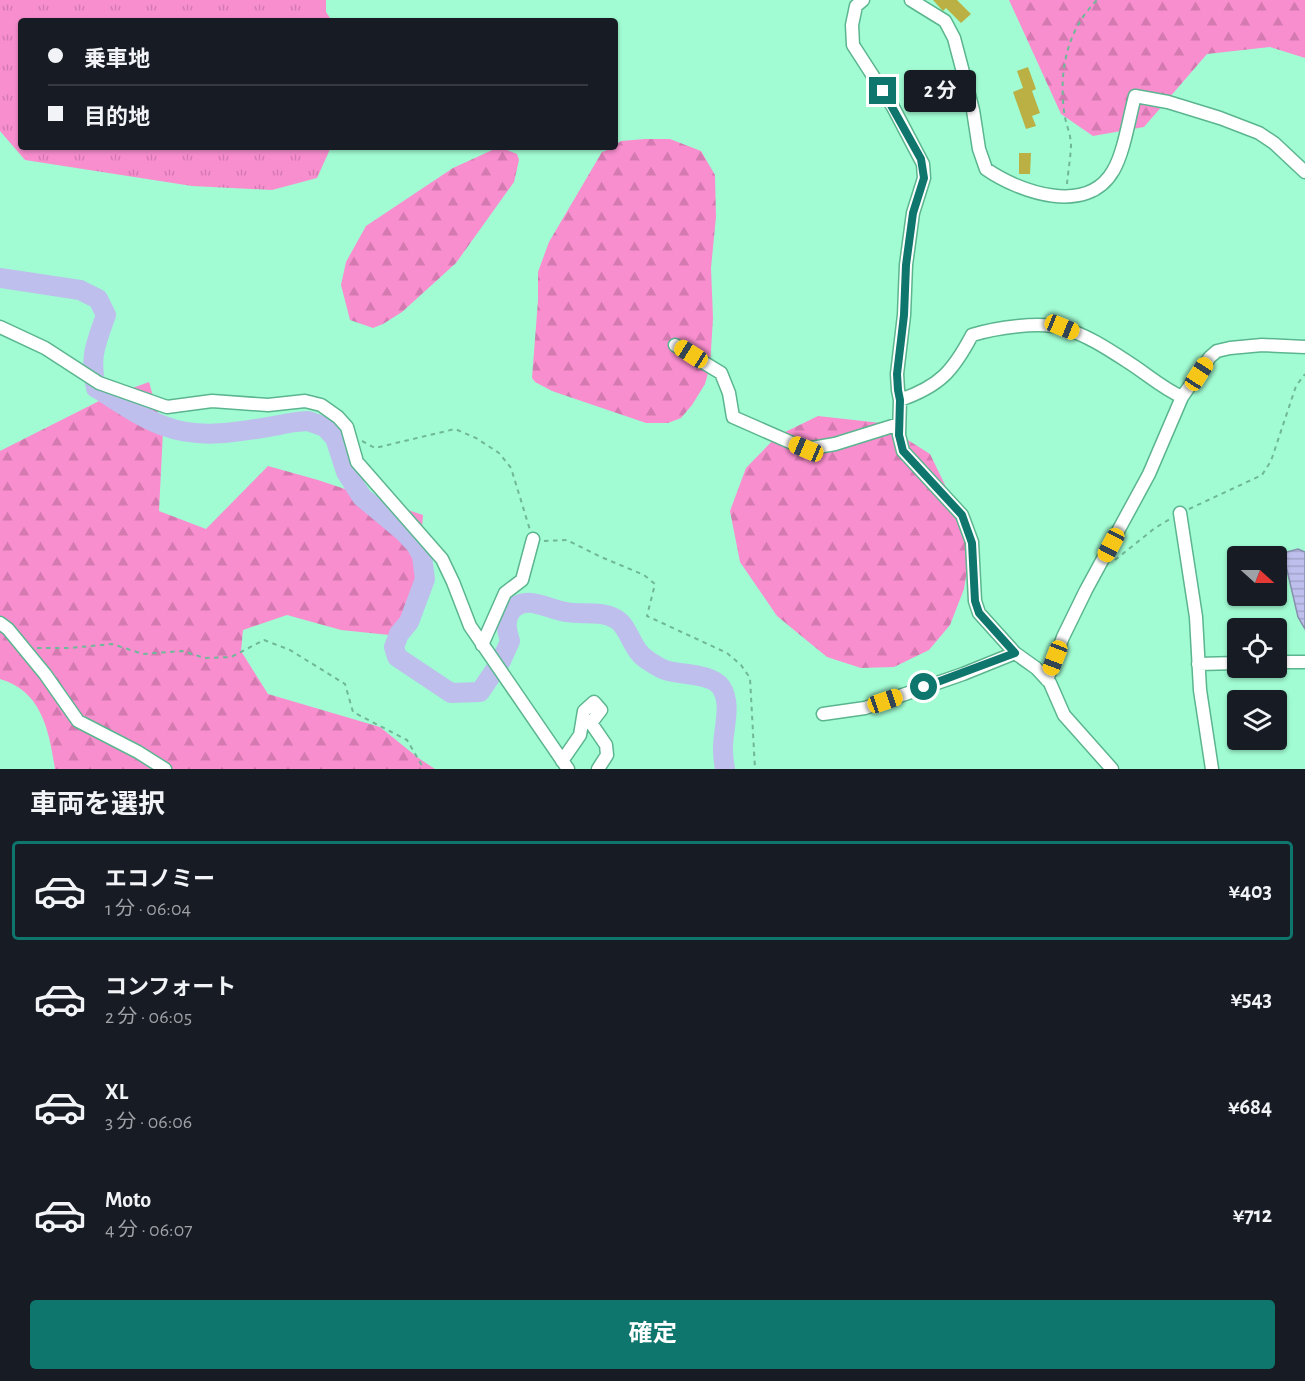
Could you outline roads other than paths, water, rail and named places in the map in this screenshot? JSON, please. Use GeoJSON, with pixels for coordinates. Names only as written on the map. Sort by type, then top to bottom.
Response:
{"type":"FeatureCollection","features":[{"type":"Feature","properties":{"kind":"street"},"geometry":{"type":"LineString","coordinates":[[863,0],[856,6],[852,25],[853,45],[893,107],[921,159],[924,171],[913,213],[906,265],[904,315],[897,374],[900,400],[899,435],[903,451],[962,515],[972,543],[975,601],[979,613],[1015,653],[1036,668],[1047,680],[1064,715],[1112,769]]}},
{"type":"Feature","properties":{"kind":"street"},"geometry":{"type":"LineString","coordinates":[[911,0],[945,21],[954,38],[973,110],[979,149],[986,169],[1014,185],[1066,197],[1077,196],[1107,181],[1115,168],[1135,96],[1167,102],[1259,133],[1274,143],[1305,172]]}},
{"type":"Feature","properties":{"kind":"street"},"geometry":{"type":"LineString","coordinates":[[900,400],[922,392],[944,377],[959,358],[972,335],[1032,326],[1062,327],[1095,341],[1166,390],[1182,397]]}},
{"type":"Feature","properties":{"kind":"street"},"geometry":{"type":"LineString","coordinates":[[0,327],[45,348],[99,383],[167,407],[212,401],[268,405],[305,401],[321,405],[338,417],[350,435],[357,462],[442,559],[470,626],[565,765],[580,735],[584,711],[594,702],[601,710],[591,723],[606,745],[607,755],[598,769]]}},
{"type":"Feature","properties":{"kind":"street"},"geometry":{"type":"LineString","coordinates":[[675,345],[721,373],[729,393],[733,417],[806,449],[835,444],[899,424]]}},
{"type":"Feature","properties":{"kind":"street"},"geometry":{"type":"LineString","coordinates":[[1047,680],[1077,609],[1149,474],[1182,397],[1210,357],[1217,351],[1230,348],[1262,345],[1305,347]]}},
{"type":"Feature","properties":{"kind":"street"},"geometry":{"type":"LineString","coordinates":[[1180,513],[1196,617],[1198,664],[1212,769]]}},
{"type":"Feature","properties":{"kind":"street"},"geometry":{"type":"LineString","coordinates":[[482,645],[505,593],[522,580],[533,539]]}},
{"type":"Feature","properties":{"kind":"street"},"geometry":{"type":"LineString","coordinates":[[0,623],[8,629],[24,649],[78,722],[138,752],[165,769]]}},
{"type":"Feature","properties":{"kind":"street"},"geometry":{"type":"LineString","coordinates":[[823,714],[865,708],[963,674],[1015,653]]}},
{"type":"Feature","properties":{"kind":"street"},"geometry":{"type":"LineString","coordinates":[[1287,662],[1305,662]]}},
{"type":"Feature","properties":{"kind":"street"},"geometry":{"type":"LineString","coordinates":[[1198,664],[1227,663]]}},
{"type":"Feature","properties":{"kind":"water"},"geometry":{"type":"Polygon","coordinates":[[[1298,549],[1305,552],[1305,629],[1298,617],[1287,570],[1287,552],[1298,549]]]}},
{"type":"Feature","properties":{"kind":"waterway"},"geometry":{"type":"LineString","coordinates":[[0,278],[80,290],[98,299],[106,315],[93,359],[96,388],[155,422],[180,431],[213,434],[308,421],[325,427],[335,438],[346,472],[362,497],[403,531],[416,545],[422,556],[425,579],[409,622],[399,634],[394,647],[397,657],[451,693],[480,692],[501,661],[510,641],[507,618],[517,606],[530,603],[559,611],[610,616],[621,623],[643,657],[655,665],[671,672],[710,679],[721,687],[727,710],[723,743],[725,769]]}}]}
